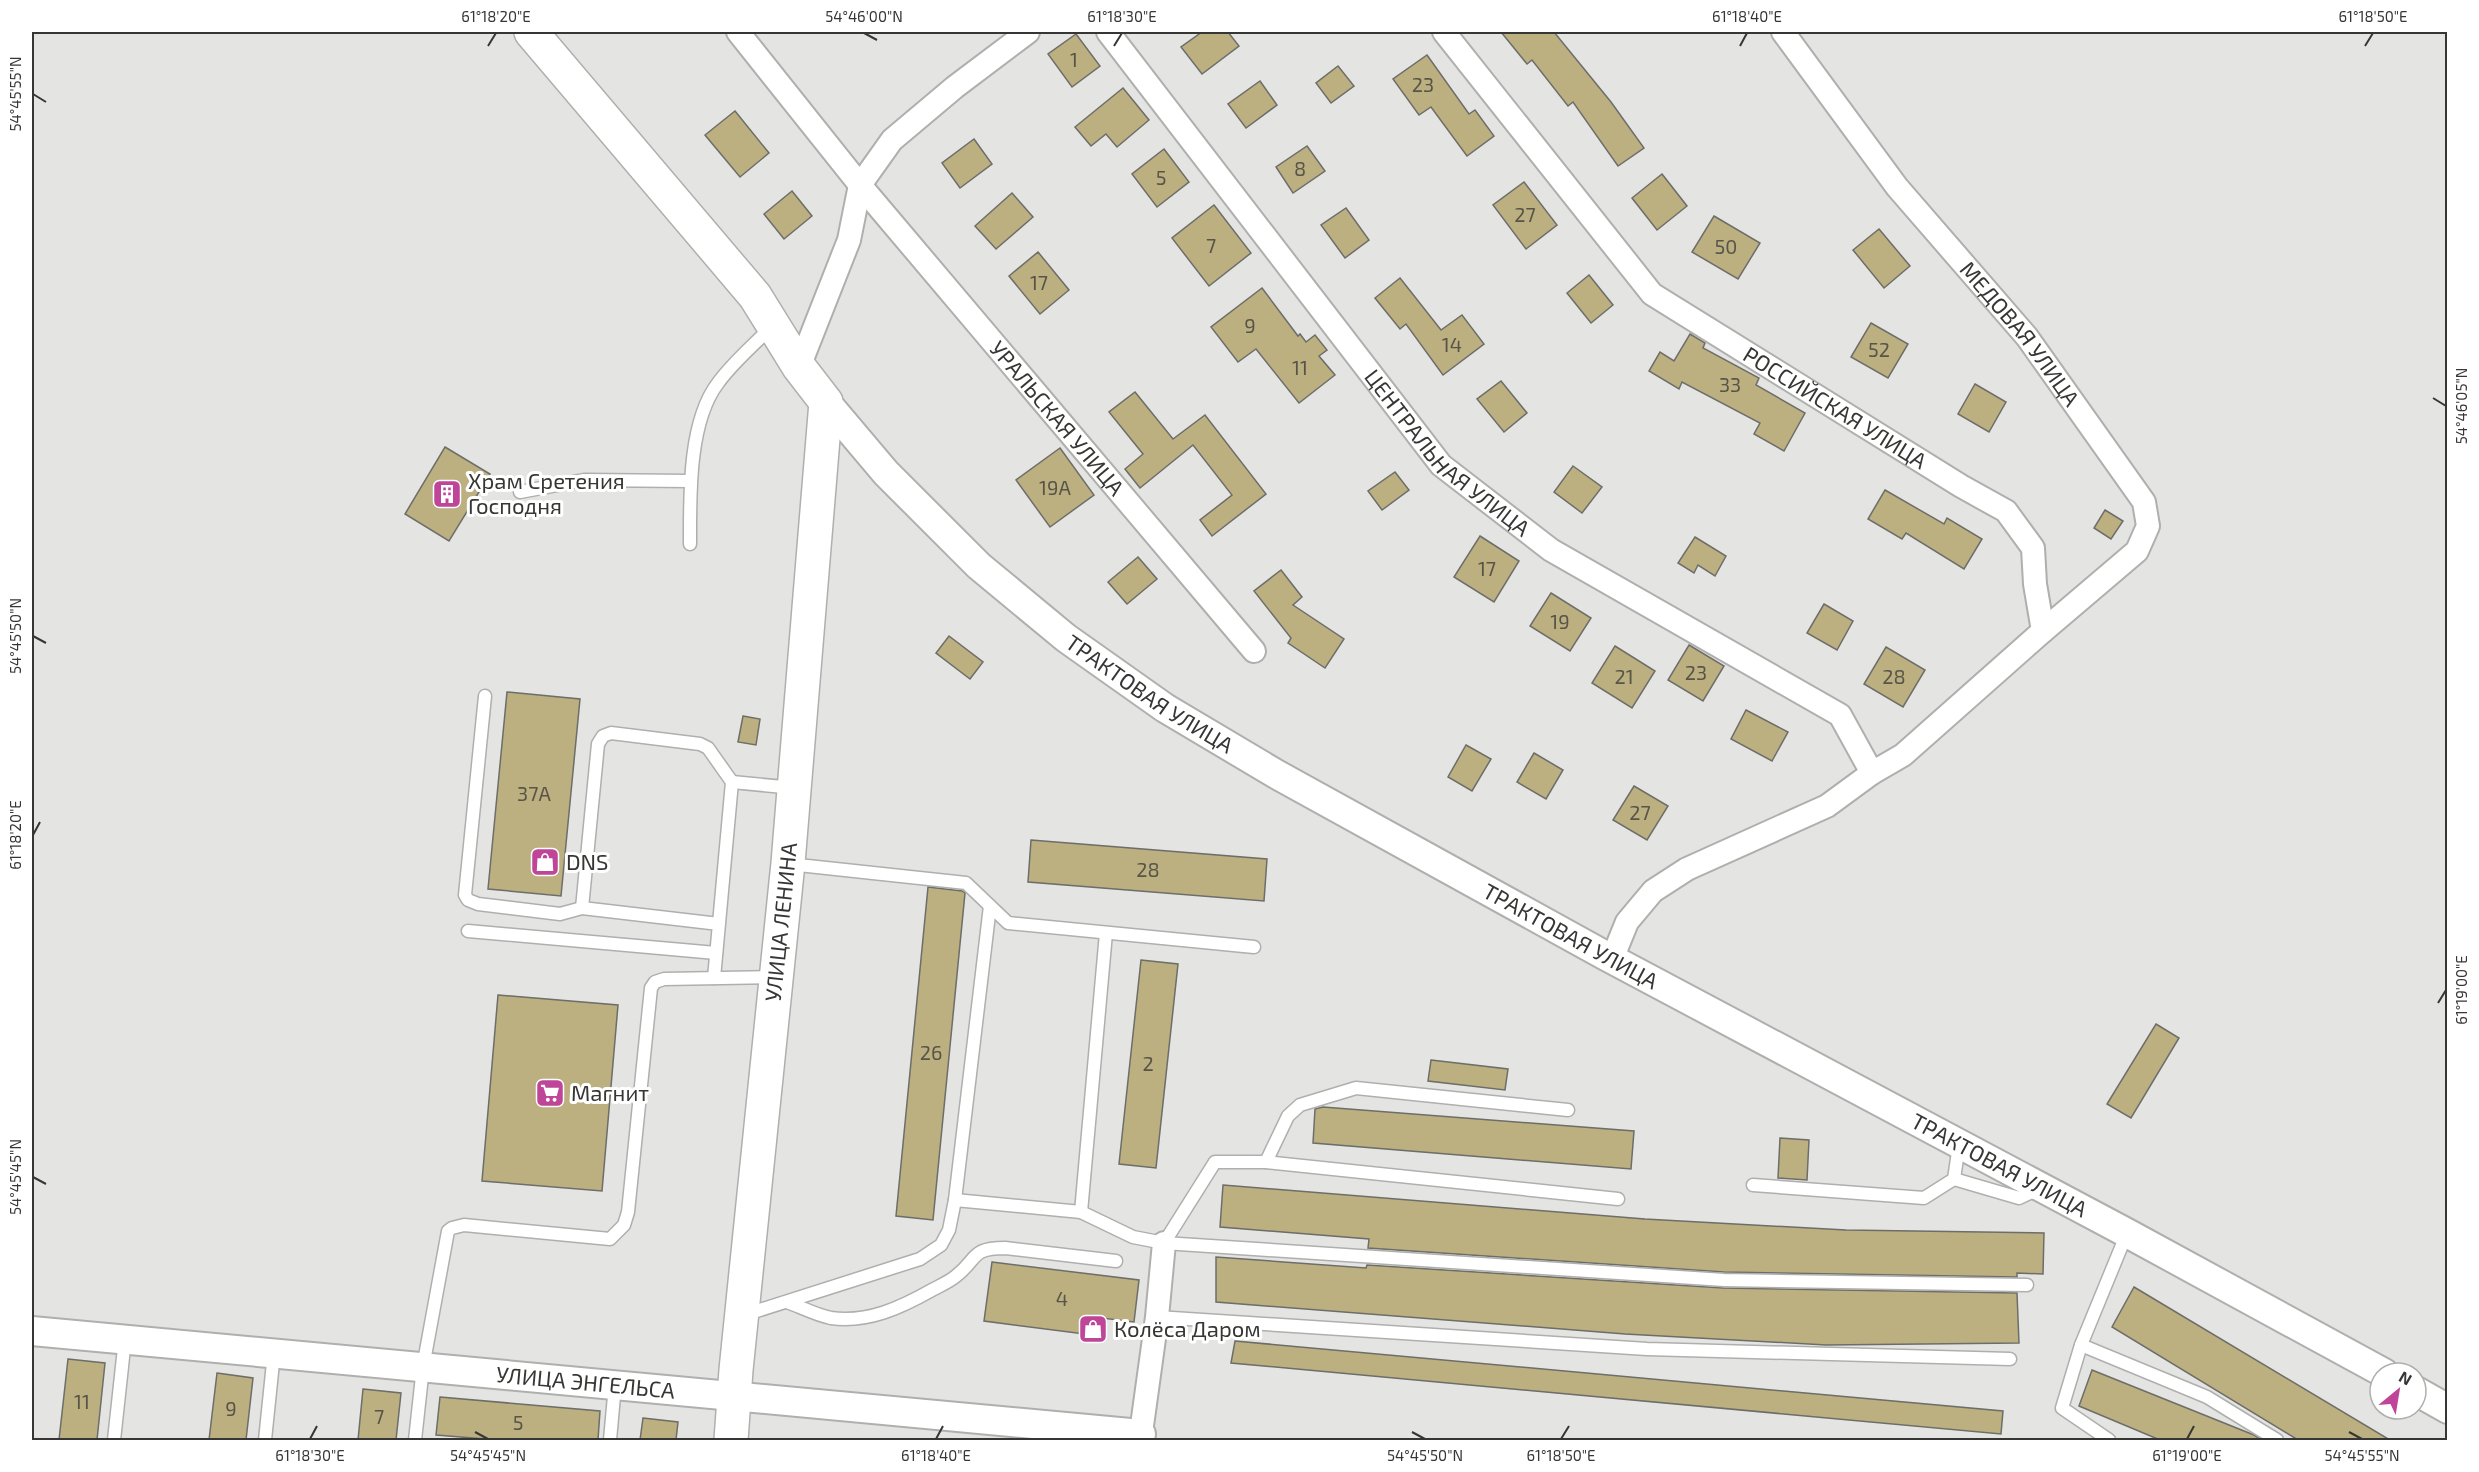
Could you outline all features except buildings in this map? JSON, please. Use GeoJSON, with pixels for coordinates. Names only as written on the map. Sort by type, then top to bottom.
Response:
{"type":"FeatureCollection","features":[{"type":"Feature","properties":{"kind":"main road"},"geometry":{"type":"LineString","coordinates":[[534,33],[755,296],[799,367],[826,402]]}},
{"type":"Feature","properties":{"kind":"main road","name":"УЛИЦА ЛЕНИНА"},"geometry":{"type":"LineString","coordinates":[[731,1440],[788,864],[826,402]]}},
{"type":"Feature","properties":{"kind":"street","name":"УРАЛЬСКАЯ УЛИЦА"},"geometry":{"type":"LineString","coordinates":[[738,32],[860,185],[1254,651]]}},
{"type":"Feature","properties":{"kind":"street"},"geometry":{"type":"LineString","coordinates":[[799,367],[849,240],[860,185],[892,140],[1028,32]]}},
{"type":"Feature","properties":{"kind":"street","name":"ЦЕНТРАЛЬНАЯ УЛИЦА"},"geometry":{"type":"LineString","coordinates":[[1108,32],[1441,465],[1551,549],[1840,715],[1872,773]]}},
{"type":"Feature","properties":{"kind":"street","name":"РОССИЙСКАЯ УЛИЦА"},"geometry":{"type":"LineString","coordinates":[[1444,32],[1652,294],[1961,486],[2006,511],[2033,548],[2035,584],[2043,631]]}},
{"type":"Feature","properties":{"kind":"street","name":"МЕДОВАЯ УЛИЦА"},"geometry":{"type":"LineString","coordinates":[[1783,32],[1897,187],[2027,338],[2144,502],[2148,526],[2137,551],[2043,631]]}},
{"type":"Feature","properties":{"kind":"street","name":"ТРАКТОВАЯ УЛИЦА"},"geometry":{"type":"LineString","coordinates":[[826,402],[886,473],[979,566],[1075,644],[1165,708],[1276,774],[1612,959],[2127,1233],[2368,1364]]}},
{"type":"Feature","properties":{"kind":"street"},"geometry":{"type":"LineString","coordinates":[[1612,959],[1627,922],[1653,891],[1687,869],[1748,844],[1827,806],[1872,773],[1903,755],[2043,631]]}},
{"type":"Feature","properties":{"kind":"street"},"geometry":{"type":"LineString","coordinates":[[1142,1438],[1164,1243]]}},
{"type":"Feature","properties":{"kind":"street","name":"УЛИЦА ЭНГЕЛЬСА"},"geometry":{"type":"LineString","coordinates":[[32,1330],[1142,1438]]}},
{"type":"Feature","properties":{"kind":"street"},"geometry":{"type":"LineString","coordinates":[[2428,1398],[2448,1409]]}},
{"type":"Feature","properties":{"kind":"lane"},"geometry":{"type":"LineString","coordinates":[[690,544],[690,481],[703,409],[717,383],[774,324]]}},
{"type":"Feature","properties":{"kind":"lane"},"geometry":{"type":"LineString","coordinates":[[520,492],[584,480],[690,481]]}},
{"type":"Feature","properties":{"kind":"lane"},"geometry":{"type":"LineString","coordinates":[[485,696],[465,896],[468,900],[478,904],[560,914],[582,908],[719,924]]}},
{"type":"Feature","properties":{"kind":"lane"},"geometry":{"type":"LineString","coordinates":[[582,908],[594,768],[597,744],[603,736],[611,733],[699,744],[708,748],[732,783],[714,978]]}},
{"type":"Feature","properties":{"kind":"lane"},"geometry":{"type":"LineString","coordinates":[[732,783],[794,788]]}},
{"type":"Feature","properties":{"kind":"lane"},"geometry":{"type":"LineString","coordinates":[[788,864],[966,883],[1008,923],[1254,948]]}},
{"type":"Feature","properties":{"kind":"lane"},"geometry":{"type":"LineString","coordinates":[[743,1316],[920,1259],[941,1245],[949,1230],[955,1200],[990,906]]}},
{"type":"Feature","properties":{"kind":"lane"},"geometry":{"type":"LineString","coordinates":[[468,931],[716,953]]}},
{"type":"Feature","properties":{"kind":"lane"},"geometry":{"type":"LineString","coordinates":[[1082,1212],[1106,933]]}},
{"type":"Feature","properties":{"kind":"lane"},"geometry":{"type":"LineString","coordinates":[[415,1440],[423,1367],[448,1231],[464,1225],[610,1239],[619,1232],[628,1212],[651,988],[656,982],[664,979],[776,977]]}},
{"type":"Feature","properties":{"kind":"lane"},"geometry":{"type":"LineString","coordinates":[[1266,1162],[1288,1116],[1300,1105],[1356,1088],[1568,1110]]}},
{"type":"Feature","properties":{"kind":"lane"},"geometry":{"type":"LineString","coordinates":[[1954,1179],[1959,1143]]}},
{"type":"Feature","properties":{"kind":"lane"},"geometry":{"type":"LineString","coordinates":[[1164,1243],[1215,1162],[1266,1162],[1618,1199]]}},
{"type":"Feature","properties":{"kind":"lane"},"geometry":{"type":"LineString","coordinates":[[1753,1185],[1924,1198],[1954,1179],[2019,1198],[2041,1187]]}},
{"type":"Feature","properties":{"kind":"lane"},"geometry":{"type":"LineString","coordinates":[[955,1200],[1082,1212],[1133,1237],[1164,1243],[1724,1280],[2027,1285]]}},
{"type":"Feature","properties":{"kind":"lane"},"geometry":{"type":"LineString","coordinates":[[2109,1440],[2062,1408],[2081,1345],[2127,1233]]}},
{"type":"Feature","properties":{"kind":"lane"},"geometry":{"type":"LineString","coordinates":[[787,1302],[828,1317],[855,1319],[883,1313],[909,1303],[956,1277],[974,1255],[988,1248],[1005,1248],[1116,1262]]}},
{"type":"Feature","properties":{"kind":"lane"},"geometry":{"type":"LineString","coordinates":[[1157,1317],[1647,1349],[2010,1359]]}},
{"type":"Feature","properties":{"kind":"lane"},"geometry":{"type":"LineString","coordinates":[[114,1440],[125,1339]]}},
{"type":"Feature","properties":{"kind":"lane"},"geometry":{"type":"LineString","coordinates":[[2081,1345],[2207,1397],[2277,1440]]}},
{"type":"Feature","properties":{"kind":"lane"},"geometry":{"type":"LineString","coordinates":[[265,1440],[274,1353]]}},
{"type":"Feature","properties":{"kind":"lane"},"geometry":{"type":"LineString","coordinates":[[610,1440],[615,1385]]}},
{"type":"Feature","properties":{"kind":"place","name":"Храм Сретения Господня"},"geometry":{"type":"Point","coordinates":[447,494]}},
{"type":"Feature","properties":{"kind":"place","name":"DNS"},"geometry":{"type":"Point","coordinates":[545,862]}},
{"type":"Feature","properties":{"kind":"place","name":"Магнит"},"geometry":{"type":"Point","coordinates":[550,1093]}},
{"type":"Feature","properties":{"kind":"place","name":"Колёса Даром"},"geometry":{"type":"Point","coordinates":[1093,1329]}}]}
